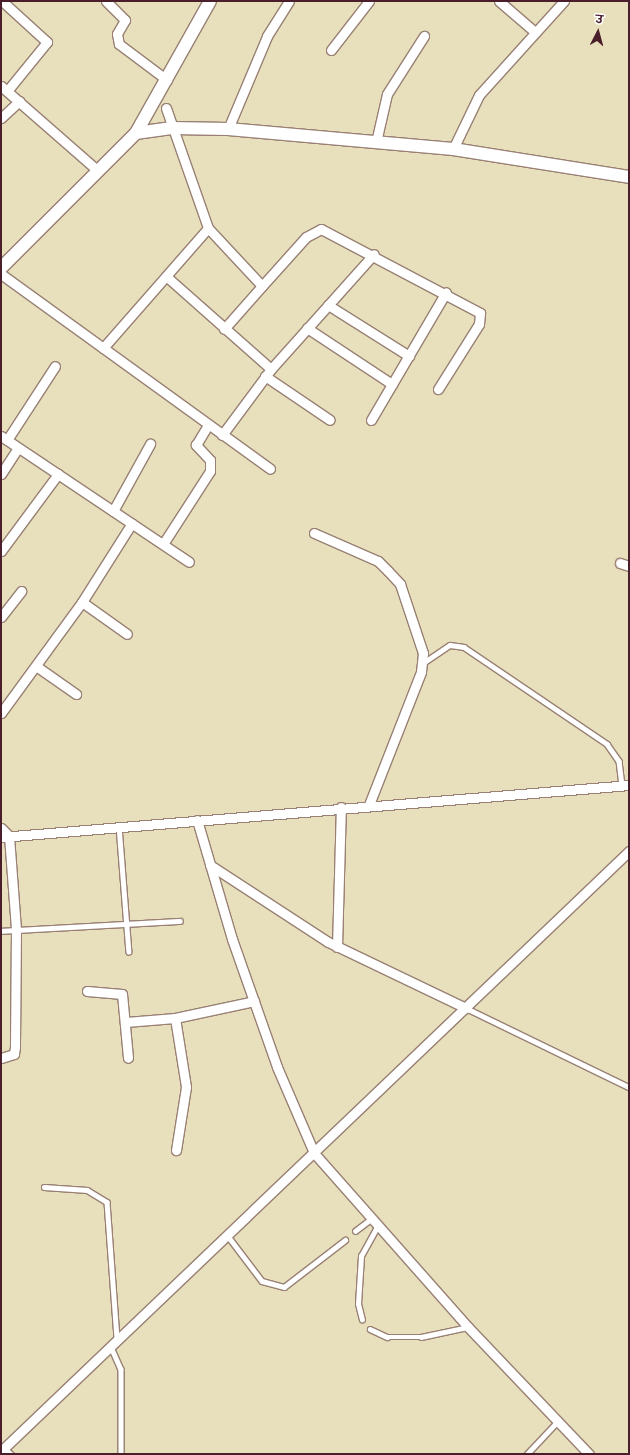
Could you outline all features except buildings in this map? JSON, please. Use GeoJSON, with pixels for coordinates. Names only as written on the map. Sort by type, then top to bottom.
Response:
{"type":"FeatureCollection","features":[{"type":"Feature","properties":{"kind":"street"},"geometry":{"type":"LineString","coordinates":[[2,1],[47,42],[4,88],[98,171]]}},
{"type":"Feature","properties":{"kind":"street"},"geometry":{"type":"LineString","coordinates":[[106,1],[125,20],[117,34],[119,44],[167,80]]}},
{"type":"Feature","properties":{"kind":"street"},"geometry":{"type":"LineString","coordinates":[[1,268],[136,133],[210,1]]}},
{"type":"Feature","properties":{"kind":"street"},"geometry":{"type":"LineString","coordinates":[[228,129],[267,36],[289,1]]}},
{"type":"Feature","properties":{"kind":"street"},"geometry":{"type":"LineString","coordinates":[[331,50],[369,1]]}},
{"type":"Feature","properties":{"kind":"street"},"geometry":{"type":"LineString","coordinates":[[499,1],[535,32]]}},
{"type":"Feature","properties":{"kind":"street"},"geometry":{"type":"LineString","coordinates":[[453,149],[478,95],[564,1]]}},
{"type":"Feature","properties":{"kind":"street"},"geometry":{"type":"LineString","coordinates":[[376,142],[387,94],[424,36]]}},
{"type":"Feature","properties":{"kind":"street"},"geometry":{"type":"LineString","coordinates":[[1,118],[19,101]]}},
{"type":"Feature","properties":{"kind":"street"},"geometry":{"type":"LineString","coordinates":[[166,108],[208,228],[262,286]]}},
{"type":"Feature","properties":{"kind":"street"},"geometry":{"type":"LineString","coordinates":[[136,133],[172,128],[228,129],[376,142],[453,149],[629,177]]}},
{"type":"Feature","properties":{"kind":"street"},"geometry":{"type":"LineString","coordinates":[[103,348],[167,278],[208,228]]}},
{"type":"Feature","properties":{"kind":"street"},"geometry":{"type":"LineString","coordinates":[[224,329],[313,231],[333,232],[475,308],[480,319],[438,389]]}},
{"type":"Feature","properties":{"kind":"street"},"geometry":{"type":"LineString","coordinates":[[222,435],[268,372],[374,254]]}},
{"type":"Feature","properties":{"kind":"street"},"geometry":{"type":"LineString","coordinates":[[1,274],[270,469]]}},
{"type":"Feature","properties":{"kind":"street"},"geometry":{"type":"LineString","coordinates":[[167,278],[224,329],[268,372],[330,420]]}},
{"type":"Feature","properties":{"kind":"street"},"geometry":{"type":"LineString","coordinates":[[371,420],[446,292]]}},
{"type":"Feature","properties":{"kind":"street"},"geometry":{"type":"LineString","coordinates":[[328,305],[408,356]]}},
{"type":"Feature","properties":{"kind":"street"},"geometry":{"type":"LineString","coordinates":[[307,328],[392,384]]}},
{"type":"Feature","properties":{"kind":"street"},"geometry":{"type":"LineString","coordinates":[[55,366],[4,438],[189,562]]}},
{"type":"Feature","properties":{"kind":"street"},"geometry":{"type":"LineString","coordinates":[[163,544],[210,471],[210,460],[196,445],[208,425]]}},
{"type":"Feature","properties":{"kind":"street"},"geometry":{"type":"LineString","coordinates":[[113,511],[150,444]]}},
{"type":"Feature","properties":{"kind":"street"},"geometry":{"type":"LineString","coordinates":[[1,474],[18,448]]}},
{"type":"Feature","properties":{"kind":"street"},"geometry":{"type":"LineString","coordinates":[[1,551],[58,474]]}},
{"type":"Feature","properties":{"kind":"street"},"geometry":{"type":"LineString","coordinates":[[1,713],[82,602],[132,523]]}},
{"type":"Feature","properties":{"kind":"street"},"geometry":{"type":"LineString","coordinates":[[314,533],[378,561],[388,571],[400,584],[421,641],[423,663],[369,805]]}},
{"type":"Feature","properties":{"kind":"street"},"geometry":{"type":"LineString","coordinates":[[620,564],[629,566]]}},
{"type":"Feature","properties":{"kind":"street"},"geometry":{"type":"LineString","coordinates":[[1,617],[21,591]]}},
{"type":"Feature","properties":{"kind":"street"},"geometry":{"type":"LineString","coordinates":[[82,602],[127,634]]}},
{"type":"Feature","properties":{"kind":"street"},"geometry":{"type":"LineString","coordinates":[[36,666],[76,694]]}},
{"type":"Feature","properties":{"kind":"street"},"geometry":{"type":"LineString","coordinates":[[5,836],[341,807],[626,785]]}},
{"type":"Feature","properties":{"kind":"street"},"geometry":{"type":"LineString","coordinates":[[337,947],[341,807]]}},
{"type":"Feature","properties":{"kind":"street"},"geometry":{"type":"LineString","coordinates":[[197,820],[254,1001],[277,1066],[314,1153],[468,1327],[589,1454]]}},
{"type":"Feature","properties":{"kind":"street"},"geometry":{"type":"LineString","coordinates":[[1,828],[5,836],[16,930],[15,1047],[14,1054],[1,1058]]}},
{"type":"Feature","properties":{"kind":"street"},"geometry":{"type":"LineString","coordinates":[[5,1451],[114,1344],[629,851]]}},
{"type":"Feature","properties":{"kind":"street"},"geometry":{"type":"LineString","coordinates":[[210,865],[337,947],[466,1008]]}},
{"type":"Feature","properties":{"kind":"street"},"geometry":{"type":"LineString","coordinates":[[88,991],[122,994],[126,1022],[128,1058]]}},
{"type":"Feature","properties":{"kind":"street"},"geometry":{"type":"LineString","coordinates":[[126,1022],[175,1018],[254,1001]]}},
{"type":"Feature","properties":{"kind":"street"},"geometry":{"type":"LineString","coordinates":[[175,1018],[186,1087],[176,1150]]}},
{"type":"Feature","properties":{"kind":"lane"},"geometry":{"type":"LineString","coordinates":[[423,663],[450,645],[464,647],[607,744],[618,762],[626,785]]}},
{"type":"Feature","properties":{"kind":"lane"},"geometry":{"type":"LineString","coordinates":[[119,826],[129,952]]}},
{"type":"Feature","properties":{"kind":"lane"},"geometry":{"type":"LineString","coordinates":[[1,931],[127,922],[180,921]]}},
{"type":"Feature","properties":{"kind":"lane"},"geometry":{"type":"LineString","coordinates":[[466,1008],[629,1087]]}},
{"type":"Feature","properties":{"kind":"lane"},"geometry":{"type":"LineString","coordinates":[[44,1187],[87,1190],[107,1202],[114,1344],[121,1369],[121,1454]]}},
{"type":"Feature","properties":{"kind":"lane"},"geometry":{"type":"LineString","coordinates":[[355,1231],[375,1222]]}},
{"type":"Feature","properties":{"kind":"lane"},"geometry":{"type":"LineString","coordinates":[[362,1320],[358,1304],[361,1256],[375,1222]]}},
{"type":"Feature","properties":{"kind":"lane"},"geometry":{"type":"LineString","coordinates":[[228,1236],[262,1281],[284,1287],[345,1240]]}},
{"type":"Feature","properties":{"kind":"lane"},"geometry":{"type":"LineString","coordinates":[[370,1329],[387,1337],[421,1337],[468,1327]]}},
{"type":"Feature","properties":{"kind":"lane"},"geometry":{"type":"LineString","coordinates":[[527,1454],[558,1421]]}}]}
